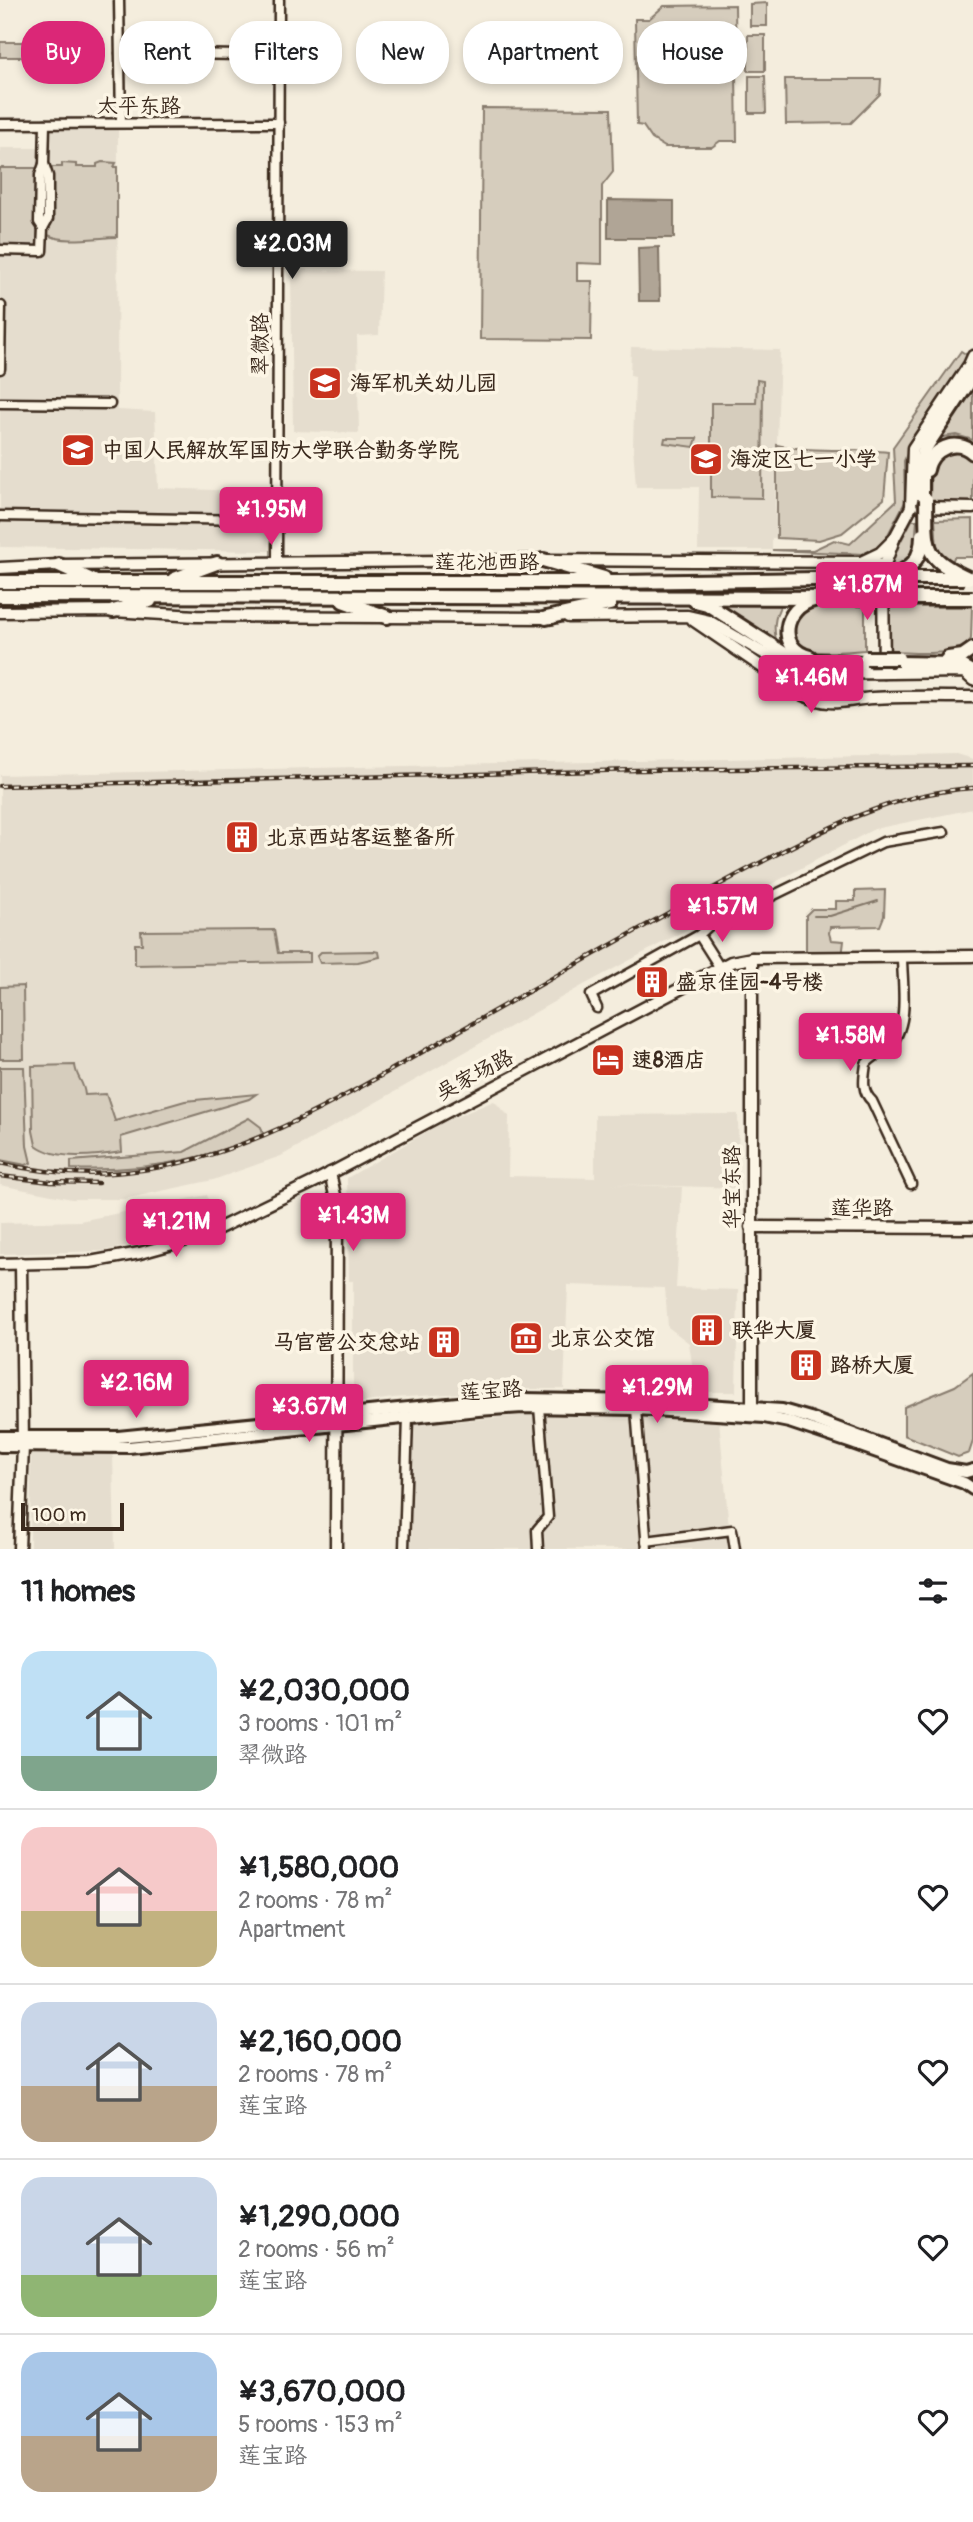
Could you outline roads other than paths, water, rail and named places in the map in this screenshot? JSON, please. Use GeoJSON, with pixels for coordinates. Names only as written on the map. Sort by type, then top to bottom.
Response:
{"type":"FeatureCollection","features":[{"type":"Feature","properties":{"kind":"highway"},"geometry":{"type":"LineString","coordinates":[[884,576],[916,562],[922,550],[920,502],[924,450],[973,376]]}},
{"type":"Feature","properties":{"kind":"highway"},"geometry":{"type":"LineString","coordinates":[[970,578],[941,565],[931,552],[920,502],[928,463],[933,455],[943,448],[956,445],[973,453]]}},
{"type":"Feature","properties":{"kind":"highway"},"geometry":{"type":"LineString","coordinates":[[543,560],[618,582]]}},
{"type":"Feature","properties":{"kind":"highway"},"geometry":{"type":"LineString","coordinates":[[166,582],[217,563]]}},
{"type":"Feature","properties":{"kind":"highway"},"geometry":{"type":"LineString","coordinates":[[59,565],[97,582]]}},
{"type":"Feature","properties":{"kind":"highway","name":"莲花池西路"},"geometry":{"type":"LineString","coordinates":[[0,582],[618,582],[884,576],[970,578]]}},
{"type":"Feature","properties":{"kind":"highway","name":"莲花池西路"},"geometry":{"type":"LineString","coordinates":[[0,596],[973,598]]}},
{"type":"Feature","properties":{"kind":"highway"},"geometry":{"type":"LineString","coordinates":[[113,611],[165,597]]}},
{"type":"Feature","properties":{"kind":"highway"},"geometry":{"type":"LineString","coordinates":[[333,597],[387,617]]}},
{"type":"Feature","properties":{"kind":"highway"},"geometry":{"type":"LineString","coordinates":[[685,598],[707,604],[794,660],[956,658],[973,649]]}},
{"type":"Feature","properties":{"kind":"highway"},"geometry":{"type":"LineString","coordinates":[[824,598],[803,602],[791,614],[786,629],[787,637],[794,648],[801,654],[817,658],[866,661]]}},
{"type":"Feature","properties":{"kind":"highway"},"geometry":{"type":"LineString","coordinates":[[546,618],[634,599]]}},
{"type":"Feature","properties":{"kind":"highway"},"geometry":{"type":"LineString","coordinates":[[897,660],[958,664],[973,672]]}},
{"type":"Feature","properties":{"kind":"main road","name":"莲宝路"},"geometry":{"type":"LineString","coordinates":[[0,1437],[23,1441],[129,1447],[478,1401],[645,1401],[752,1412],[806,1427],[952,1478],[973,1489]]}},
{"type":"Feature","properties":{"kind":"main road","name":"莲宝路"},"geometry":{"type":"LineString","coordinates":[[337,1420],[539,1407],[752,1412],[782,1410],[947,1469],[966,1472],[973,1470]]}},
{"type":"Feature","properties":{"kind":"main road","name":"莲宝路"},"geometry":{"type":"LineString","coordinates":[[0,1446],[23,1441]]}},
{"type":"Feature","properties":{"kind":"street"},"geometry":{"type":"LineString","coordinates":[[120,0],[120,21]]}},
{"type":"Feature","properties":{"kind":"street","name":"翠微路"},"geometry":{"type":"LineString","coordinates":[[277,563],[279,0]]}},
{"type":"Feature","properties":{"kind":"street"},"geometry":{"type":"LineString","coordinates":[[120,84],[121,124]]}},
{"type":"Feature","properties":{"kind":"street","name":"太平东路"},"geometry":{"type":"LineString","coordinates":[[0,124],[279,123]]}},
{"type":"Feature","properties":{"kind":"street"},"geometry":{"type":"LineString","coordinates":[[0,250],[42,251],[43,228],[47,222],[48,180],[44,164],[45,124]]}},
{"type":"Feature","properties":{"kind":"street"},"geometry":{"type":"LineString","coordinates":[[0,369],[1,306]]}},
{"type":"Feature","properties":{"kind":"street"},"geometry":{"type":"LineString","coordinates":[[867,559],[880,553],[894,539],[920,502],[913,449],[973,356]]}},
{"type":"Feature","properties":{"kind":"street"},"geometry":{"type":"LineString","coordinates":[[0,403],[110,404]]}},
{"type":"Feature","properties":{"kind":"street"},"geometry":{"type":"LineString","coordinates":[[920,502],[973,508]]}},
{"type":"Feature","properties":{"kind":"street"},"geometry":{"type":"LineString","coordinates":[[0,516],[254,520]]}},
{"type":"Feature","properties":{"kind":"street"},"geometry":{"type":"LineString","coordinates":[[884,673],[884,576],[894,539]]}},
{"type":"Feature","properties":{"kind":"street"},"geometry":{"type":"LineString","coordinates":[[867,559],[877,562],[884,576]]}},
{"type":"Feature","properties":{"kind":"street","name":"莲花池西路"},"geometry":{"type":"LineString","coordinates":[[0,568],[59,565],[543,560],[820,563],[862,562],[867,559]]}},
{"type":"Feature","properties":{"kind":"street"},"geometry":{"type":"LineString","coordinates":[[0,612],[113,611],[197,616],[687,616],[709,621],[796,672],[964,672],[973,680]]}},
{"type":"Feature","properties":{"kind":"street"},"geometry":{"type":"LineString","coordinates":[[687,616],[803,695],[822,703],[844,703],[870,698],[971,697]]}},
{"type":"Feature","properties":{"kind":"street"},"geometry":{"type":"LineString","coordinates":[[597,1007],[592,995],[699,935],[710,924],[737,918],[764,900],[883,842],[944,832]]}},
{"type":"Feature","properties":{"kind":"street"},"geometry":{"type":"LineString","coordinates":[[699,935],[720,968]]}},
{"type":"Feature","properties":{"kind":"street","name":"吴家场路"},"geometry":{"type":"LineString","coordinates":[[0,1264],[90,1262],[140,1254],[205,1235],[330,1173],[731,962],[752,958],[973,956]]}},
{"type":"Feature","properties":{"kind":"street"},"geometry":{"type":"LineString","coordinates":[[902,957],[902,1022],[898,1035],[887,1048],[866,1064],[864,1089],[911,1184]]}},
{"type":"Feature","properties":{"kind":"street","name":"华宝东路"},"geometry":{"type":"LineString","coordinates":[[752,958],[752,1412]]}},
{"type":"Feature","properties":{"kind":"street"},"geometry":{"type":"LineString","coordinates":[[330,1173],[337,1204],[336,1549]]}},
{"type":"Feature","properties":{"kind":"street","name":"莲华路"},"geometry":{"type":"LineString","coordinates":[[751,1227],[973,1228]]}},
{"type":"Feature","properties":{"kind":"street"},"geometry":{"type":"LineString","coordinates":[[10,1549],[20,1544],[23,1441],[21,1264]]}},
{"type":"Feature","properties":{"kind":"street"},"geometry":{"type":"LineString","coordinates":[[538,1549],[537,1531],[548,1517],[539,1407]]}},
{"type":"Feature","properties":{"kind":"street"},"geometry":{"type":"LineString","coordinates":[[636,1409],[647,1545],[732,1530],[735,1549]]}},
{"type":"Feature","properties":{"kind":"street"},"geometry":{"type":"LineString","coordinates":[[404,1549],[408,1417]]}},
{"type":"Feature","properties":{"kind":"waterway"},"geometry":{"type":"LineString","coordinates":[[814,916],[830,916],[878,901]]}},
{"type":"Feature","properties":{"kind":"railway"},"geometry":{"type":"LineString","coordinates":[[0,786],[637,770],[973,766]]}},
{"type":"Feature","properties":{"kind":"railway"},"geometry":{"type":"LineString","coordinates":[[0,1163],[65,1173],[126,1172],[185,1162],[241,1144],[296,1121],[350,1093],[739,874],[823,831],[881,807],[911,798],[973,788]]}},
{"type":"Feature","properties":{"kind":"railway"},"geometry":{"type":"LineString","coordinates":[[0,1176],[51,1182],[98,1183]]}},
{"type":"Feature","properties":{"kind":"place","name":"海军机关幼儿园"},"geometry":{"type":"Point","coordinates":[325,383]}},
{"type":"Feature","properties":{"kind":"place","name":"中国人民解放军国防大学联合勤务学院"},"geometry":{"type":"Point","coordinates":[78,450]}},
{"type":"Feature","properties":{"kind":"place","name":"海淀区七一小学"},"geometry":{"type":"Point","coordinates":[706,459]}},
{"type":"Feature","properties":{"kind":"place","name":"北京西站客运整备所"},"geometry":{"type":"Point","coordinates":[242,837]}},
{"type":"Feature","properties":{"kind":"place","name":"盛京佳园-4号楼"},"geometry":{"type":"Point","coordinates":[652,982]}},
{"type":"Feature","properties":{"kind":"place","name":"速8酒店"},"geometry":{"type":"Point","coordinates":[608,1060]}},
{"type":"Feature","properties":{"kind":"place","name":"联华大厦"},"geometry":{"type":"Point","coordinates":[707,1330]}},
{"type":"Feature","properties":{"kind":"place","name":"北京公交馆"},"geometry":{"type":"Point","coordinates":[526,1338]}},
{"type":"Feature","properties":{"kind":"place","name":"马官营公交总站"},"geometry":{"type":"Point","coordinates":[444,1342]}},
{"type":"Feature","properties":{"kind":"place","name":"路桥大厦"},"geometry":{"type":"Point","coordinates":[806,1365]}}]}
